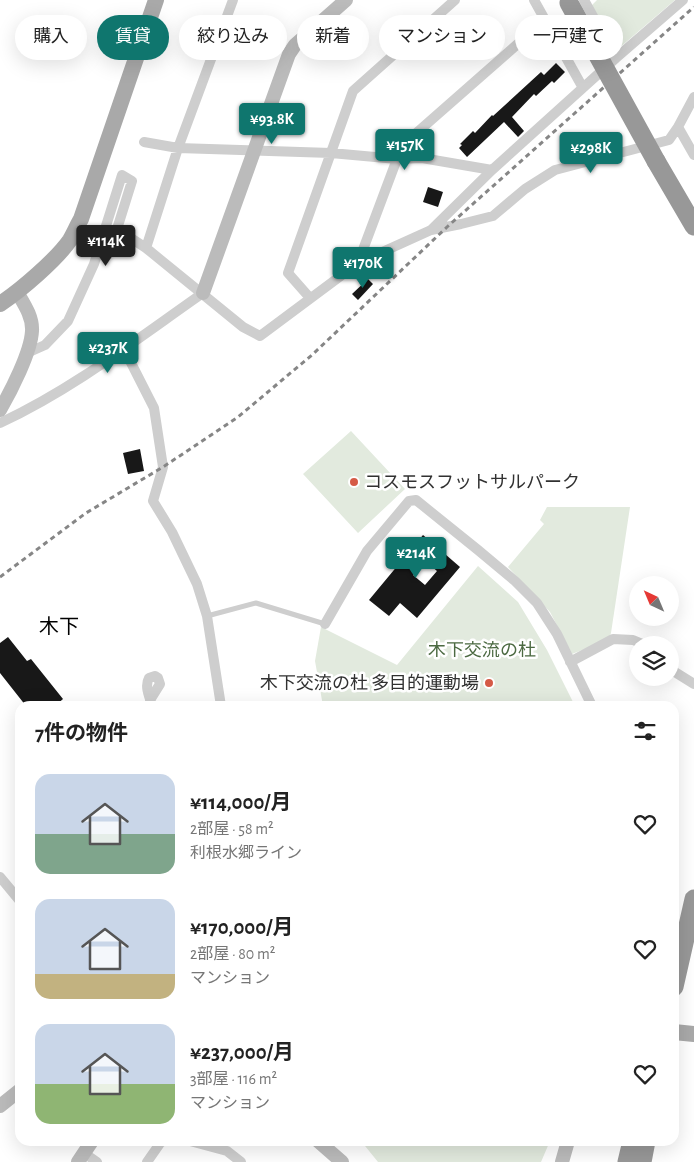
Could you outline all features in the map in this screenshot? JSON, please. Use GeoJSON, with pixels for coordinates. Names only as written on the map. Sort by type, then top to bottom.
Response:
{"type":"FeatureCollection","features":[{"type":"Feature","properties":{"kind":"highway"},"geometry":{"type":"LineString","coordinates":[[578,1],[656,160],[694,226]]}},
{"type":"Feature","properties":{"kind":"highway"},"geometry":{"type":"LineString","coordinates":[[679,964],[694,899]]}},
{"type":"Feature","properties":{"kind":"highway"},"geometry":{"type":"LineString","coordinates":[[627,1162],[631,1146]]}},
{"type":"Feature","properties":{"kind":"highway"},"geometry":{"type":"LineString","coordinates":[[642,1162],[645,1146]]}},
{"type":"Feature","properties":{"kind":"main road"},"geometry":{"type":"LineString","coordinates":[[0,304],[17,292],[59,253],[70,240],[81,219],[156,0]]}},
{"type":"Feature","properties":{"kind":"main road"},"geometry":{"type":"LineString","coordinates":[[679,1032],[694,1034]]}},
{"type":"Feature","properties":{"kind":"street"},"geometry":{"type":"LineString","coordinates":[[146,248],[178,148],[233,0]]}},
{"type":"Feature","properties":{"kind":"street"},"geometry":{"type":"LineString","coordinates":[[0,423],[52,396],[124,349],[202,293],[289,54],[295,45],[346,0]]}},
{"type":"Feature","properties":{"kind":"street"},"geometry":{"type":"LineString","coordinates":[[310,298],[288,273],[353,91],[455,0]]}},
{"type":"Feature","properties":{"kind":"street"},"geometry":{"type":"LineString","coordinates":[[534,0],[542,15]]}},
{"type":"Feature","properties":{"kind":"street"},"geometry":{"type":"LineString","coordinates":[[623,52],[683,0]]}},
{"type":"Feature","properties":{"kind":"street"},"geometry":{"type":"LineString","coordinates":[[578,1],[587,15]]}},
{"type":"Feature","properties":{"kind":"street"},"geometry":{"type":"LineString","coordinates":[[358,263],[397,159],[405,143],[515,46]]}},
{"type":"Feature","properties":{"kind":"street"},"geometry":{"type":"LineString","coordinates":[[567,60],[583,88]]}},
{"type":"Feature","properties":{"kind":"street"},"geometry":{"type":"LineString","coordinates":[[431,230],[492,170],[614,60]]}},
{"type":"Feature","properties":{"kind":"street"},"geometry":{"type":"LineString","coordinates":[[27,353],[45,345],[68,322],[94,264],[122,175],[132,182],[117,229],[146,248],[244,327],[260,336],[358,263],[431,230],[493,216],[525,189],[555,170],[668,140],[678,127],[694,97]]}},
{"type":"Feature","properties":{"kind":"street"},"geometry":{"type":"LineString","coordinates":[[678,127],[694,155]]}},
{"type":"Feature","properties":{"kind":"street"},"geometry":{"type":"LineString","coordinates":[[144,142],[178,148],[254,152],[331,153],[397,159],[422,158],[492,170]]}},
{"type":"Feature","properties":{"kind":"street"},"geometry":{"type":"LineString","coordinates":[[0,410],[27,353],[32,331],[30,317],[17,292]]}},
{"type":"Feature","properties":{"kind":"street"},"geometry":{"type":"LineString","coordinates":[[124,349],[154,408],[163,467],[152,501],[172,532],[193,575],[207,616],[220,701]]}},
{"type":"Feature","properties":{"kind":"street"},"geometry":{"type":"LineString","coordinates":[[325,624],[367,551],[409,501],[416,500],[525,590],[547,616],[590,701]]}},
{"type":"Feature","properties":{"kind":"street"},"geometry":{"type":"LineString","coordinates":[[570,662],[613,639],[629,640]]}},
{"type":"Feature","properties":{"kind":"street"},"geometry":{"type":"LineString","coordinates":[[679,675],[694,684]]}},
{"type":"Feature","properties":{"kind":"street"},"geometry":{"type":"LineString","coordinates":[[0,878],[15,895]]}},
{"type":"Feature","properties":{"kind":"street"},"geometry":{"type":"LineString","coordinates":[[0,1106],[15,1094]]}},
{"type":"Feature","properties":{"kind":"street"},"geometry":{"type":"LineString","coordinates":[[147,1162],[158,1146]]}},
{"type":"Feature","properties":{"kind":"street"},"geometry":{"type":"LineString","coordinates":[[211,1146],[227,1150],[241,1162]]}},
{"type":"Feature","properties":{"kind":"street"},"geometry":{"type":"LineString","coordinates":[[324,1146],[342,1162]]}},
{"type":"Feature","properties":{"kind":"street"},"geometry":{"type":"LineString","coordinates":[[562,1162],[567,1146]]}},
{"type":"Feature","properties":{"kind":"street"},"geometry":{"type":"LineString","coordinates":[[85,1152],[97,1162]]}},
{"type":"Feature","properties":{"kind":"lane"},"geometry":{"type":"LineString","coordinates":[[207,616],[256,602],[325,624]]}},
{"type":"Feature","properties":{"kind":"green space"},"geometry":{"type":"Polygon","coordinates":[[[597,0],[675,0],[623,45],[623,15],[596,15],[591,6],[597,0]]]}},
{"type":"Feature","properties":{"kind":"green space","name":"コスモスフットサルパーク"},"geometry":{"type":"Polygon","coordinates":[[[351,431],[405,489],[358,533],[303,474],[351,431]]]}},
{"type":"Feature","properties":{"kind":"green space","name":"木下交流の杜"},"geometry":{"type":"Polygon","coordinates":[[[547,507],[630,507],[611,633],[608,640],[572,654],[550,612],[508,567],[544,524],[540,520],[547,507]]]}},
{"type":"Feature","properties":{"kind":"green space","name":"木下交流の杜"},"geometry":{"type":"Polygon","coordinates":[[[478,566],[518,602],[547,650],[572,701],[322,701],[315,661],[321,627],[397,665],[478,566]]]}},
{"type":"Feature","properties":{"kind":"green space"},"geometry":{"type":"Polygon","coordinates":[[[365,1146],[548,1146],[541,1162],[378,1162],[365,1146]]]}},
{"type":"Feature","properties":{"kind":"building"},"geometry":{"type":"Polygon","coordinates":[[[556,63],[565,72],[536,96],[534,94],[512,117],[524,131],[518,137],[504,122],[467,157],[459,148],[462,145],[460,144],[473,131],[475,133],[492,115],[541,72],[544,75],[556,63]]]}},
{"type":"Feature","properties":{"kind":"building"},"geometry":{"type":"Polygon","coordinates":[[[428,187],[443,192],[438,207],[423,202],[428,187]]]}},
{"type":"Feature","properties":{"kind":"building"},"geometry":{"type":"Polygon","coordinates":[[[368,279],[373,284],[358,300],[352,294],[368,279]]]}},
{"type":"Feature","properties":{"kind":"building"},"geometry":{"type":"Polygon","coordinates":[[[140,449],[144,471],[128,474],[123,453],[140,449]]]}},
{"type":"Feature","properties":{"kind":"building"},"geometry":{"type":"Polygon","coordinates":[[[423,535],[460,567],[417,618],[400,603],[389,616],[369,600],[423,535]],[[425,561],[413,575],[425,585],[437,571],[425,561]]]}},
{"type":"Feature","properties":{"kind":"building"},"geometry":{"type":"Polygon","coordinates":[[[8,637],[27,661],[31,659],[63,699],[61,701],[22,701],[0,673],[0,643],[8,637]]]}},
{"type":"Feature","properties":{"kind":"railway"},"geometry":{"type":"LineString","coordinates":[[0,577],[86,513],[163,467],[238,417],[312,355],[447,227],[694,7]]}},
{"type":"Feature","properties":{"kind":"place","name":"コスモスフットサルパーク"},"geometry":{"type":"Point","coordinates":[354,482]}},
{"type":"Feature","properties":{"kind":"place","name":"木下交流の杜 多目的運動場"},"geometry":{"type":"Point","coordinates":[489,683]}},
{"type":"Feature","properties":{"kind":"district","name":"木下"},"geometry":{"type":"Point","coordinates":[59,626]}}]}
